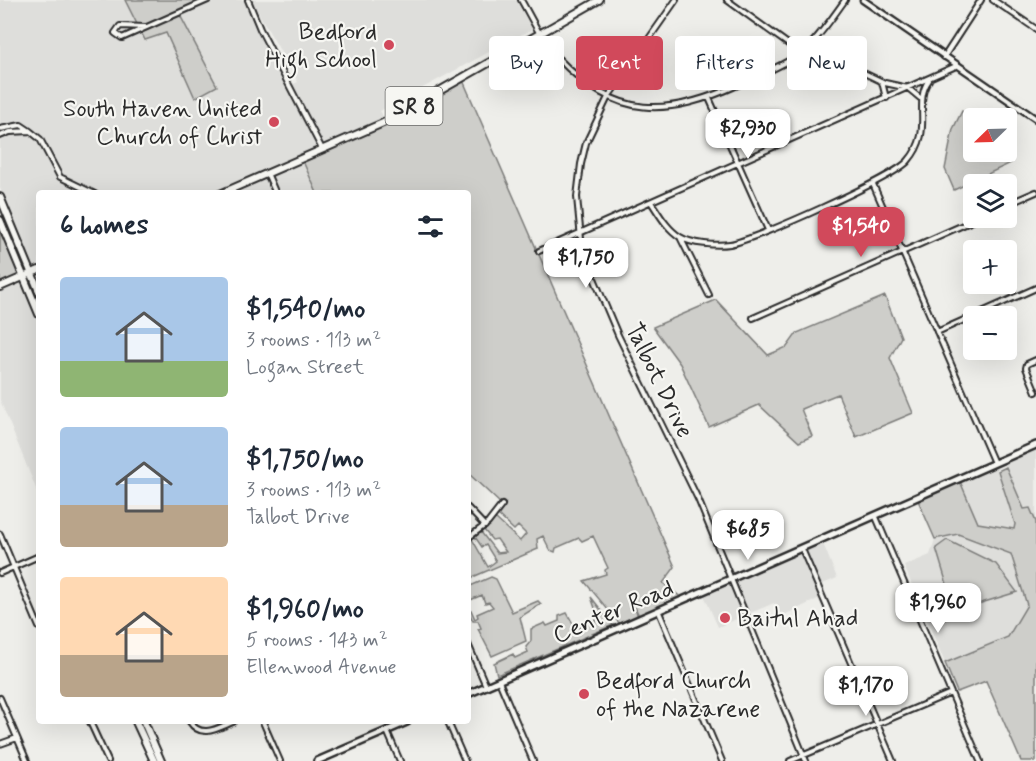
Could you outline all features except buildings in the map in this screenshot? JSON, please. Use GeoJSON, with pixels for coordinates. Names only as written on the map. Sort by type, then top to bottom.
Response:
{"type":"FeatureCollection","features":[{"type":"Feature","properties":{"kind":"main road","name":"SR 8"},"geometry":{"type":"LineString","coordinates":[[229,190],[383,123],[599,0]]}},
{"type":"Feature","properties":{"kind":"main road"},"geometry":{"type":"LineString","coordinates":[[0,197],[36,272],[0,287]]}},
{"type":"Feature","properties":{"kind":"main road"},"geometry":{"type":"LineString","coordinates":[[0,220],[36,307]]}},
{"type":"Feature","properties":{"kind":"main road","name":"Center Road"},"geometry":{"type":"LineString","coordinates":[[471,693],[731,581],[1036,445]]}},
{"type":"Feature","properties":{"kind":"main road"},"geometry":{"type":"LineString","coordinates":[[137,724],[154,761]]}},
{"type":"Feature","properties":{"kind":"main road"},"geometry":{"type":"LineString","coordinates":[[145,724],[161,761]]}},
{"type":"Feature","properties":{"kind":"main road"},"geometry":{"type":"LineString","coordinates":[[317,761],[403,724]]}},
{"type":"Feature","properties":{"kind":"street"},"geometry":{"type":"LineString","coordinates":[[145,27],[120,26],[115,33],[122,38],[208,0]]}},
{"type":"Feature","properties":{"kind":"street"},"geometry":{"type":"LineString","coordinates":[[248,0],[260,29],[323,150]]}},
{"type":"Feature","properties":{"kind":"street"},"geometry":{"type":"LineString","coordinates":[[521,0],[558,58],[609,97],[645,108],[663,109],[709,98],[787,60]]}},
{"type":"Feature","properties":{"kind":"street","name":"Talbot Drive"},"geometry":{"type":"LineString","coordinates":[[676,0],[595,121],[581,164],[577,208],[580,234],[588,264],[618,335],[698,499],[807,761]]}},
{"type":"Feature","properties":{"kind":"street"},"geometry":{"type":"LineString","coordinates":[[727,0],[787,41]]}},
{"type":"Feature","properties":{"kind":"street"},"geometry":{"type":"LineString","coordinates":[[816,36],[845,0]]}},
{"type":"Feature","properties":{"kind":"street"},"geometry":{"type":"LineString","coordinates":[[863,0],[1036,119]]}},
{"type":"Feature","properties":{"kind":"street"},"geometry":{"type":"LineString","coordinates":[[944,57],[981,0]]}},
{"type":"Feature","properties":{"kind":"street"},"geometry":{"type":"LineString","coordinates":[[993,0],[1036,29]]}},
{"type":"Feature","properties":{"kind":"street"},"geometry":{"type":"LineString","coordinates":[[539,251],[956,66]]}},
{"type":"Feature","properties":{"kind":"street"},"geometry":{"type":"LineString","coordinates":[[867,76],[908,88],[921,98]]}},
{"type":"Feature","properties":{"kind":"street"},"geometry":{"type":"LineString","coordinates":[[681,238],[726,245],[768,230],[898,170],[913,154],[923,125],[921,98],[929,79]]}},
{"type":"Feature","properties":{"kind":"street"},"geometry":{"type":"LineString","coordinates":[[882,82],[886,99]]}},
{"type":"Feature","properties":{"kind":"street"},"geometry":{"type":"LineString","coordinates":[[709,98],[768,230]]}},
{"type":"Feature","properties":{"kind":"street"},"geometry":{"type":"LineString","coordinates":[[0,129],[21,125],[30,131],[40,139],[60,177],[87,190]]}},
{"type":"Feature","properties":{"kind":"street"},"geometry":{"type":"LineString","coordinates":[[0,136],[10,132],[30,131]]}},
{"type":"Feature","properties":{"kind":"street"},"geometry":{"type":"LineString","coordinates":[[267,173],[274,190]]}},
{"type":"Feature","properties":{"kind":"street"},"geometry":{"type":"LineString","coordinates":[[873,183],[994,464]]}},
{"type":"Feature","properties":{"kind":"street"},"geometry":{"type":"LineString","coordinates":[[1017,200],[1036,192]]}},
{"type":"Feature","properties":{"kind":"street"},"geometry":{"type":"LineString","coordinates":[[651,202],[666,224],[681,238],[709,295]]}},
{"type":"Feature","properties":{"kind":"street"},"geometry":{"type":"LineString","coordinates":[[753,318],[963,225]]}},
{"type":"Feature","properties":{"kind":"street"},"geometry":{"type":"LineString","coordinates":[[689,253],[691,247],[699,242]]}},
{"type":"Feature","properties":{"kind":"street"},"geometry":{"type":"LineString","coordinates":[[937,332],[1036,288]]}},
{"type":"Feature","properties":{"kind":"street"},"geometry":{"type":"LineString","coordinates":[[1036,360],[1027,364],[1026,368],[1036,392]]}},
{"type":"Feature","properties":{"kind":"street"},"geometry":{"type":"LineString","coordinates":[[471,536],[485,526],[502,505]]}},
{"type":"Feature","properties":{"kind":"street"},"geometry":{"type":"LineString","coordinates":[[471,511],[485,526]]}},
{"type":"Feature","properties":{"kind":"street"},"geometry":{"type":"LineString","coordinates":[[876,516],[980,761]]}},
{"type":"Feature","properties":{"kind":"street"},"geometry":{"type":"LineString","coordinates":[[0,534],[36,620]]}},
{"type":"Feature","properties":{"kind":"street"},"geometry":{"type":"LineString","coordinates":[[802,549],[893,761]]}},
{"type":"Feature","properties":{"kind":"street"},"geometry":{"type":"LineString","coordinates":[[0,573],[36,557]]}},
{"type":"Feature","properties":{"kind":"street"},"geometry":{"type":"LineString","coordinates":[[659,612],[722,761]]}},
{"type":"Feature","properties":{"kind":"street"},"geometry":{"type":"LineString","coordinates":[[471,651],[486,686]]}},
{"type":"Feature","properties":{"kind":"street"},"geometry":{"type":"LineString","coordinates":[[498,680],[533,761]]}},
{"type":"Feature","properties":{"kind":"street"},"geometry":{"type":"LineString","coordinates":[[790,761],[951,693]]}},
{"type":"Feature","properties":{"kind":"street"},"geometry":{"type":"LineString","coordinates":[[0,698],[27,761]]}},
{"type":"Feature","properties":{"kind":"street"},"geometry":{"type":"LineString","coordinates":[[91,724],[108,761]]}},
{"type":"Feature","properties":{"kind":"street"},"geometry":{"type":"LineString","coordinates":[[192,724],[198,731],[204,732],[227,724]]}},
{"type":"Feature","properties":{"kind":"street"},"geometry":{"type":"LineString","coordinates":[[264,724],[280,761]]}},
{"type":"Feature","properties":{"kind":"street"},"geometry":{"type":"LineString","coordinates":[[449,724],[465,761]]}},
{"type":"Feature","properties":{"kind":"street"},"geometry":{"type":"LineString","coordinates":[[387,731],[400,761]]}},
{"type":"Feature","properties":{"kind":"street"},"geometry":{"type":"LineString","coordinates":[[0,744],[17,738]]}},
{"type":"Feature","properties":{"kind":"shaded area"},"geometry":{"type":"Polygon","coordinates":[[[0,0],[125,0],[145,40],[166,33],[195,97],[217,86],[179,13],[208,0],[248,0],[289,86],[298,82],[251,0],[516,0],[532,29],[519,36],[489,36],[489,52],[380,111],[386,121],[302,159],[316,190],[36,190],[36,269],[25,250],[0,188],[0,0]]]}},
{"type":"Feature","properties":{"kind":"shaded area"},"geometry":{"type":"Polygon","coordinates":[[[125,0],[208,0],[179,13],[217,86],[195,98],[166,33],[145,40],[125,0]]]}},
{"type":"Feature","properties":{"kind":"shaded area"},"geometry":{"type":"Polygon","coordinates":[[[462,78],[675,567],[663,583],[682,598],[639,616],[635,607],[638,617],[619,623],[584,581],[606,574],[605,570],[608,568],[593,536],[582,541],[579,538],[556,548],[555,552],[550,550],[543,536],[537,539],[538,549],[471,578],[471,540],[488,567],[496,561],[486,545],[482,547],[475,537],[481,532],[497,553],[506,552],[497,539],[492,540],[484,530],[495,518],[520,541],[526,534],[518,526],[514,530],[498,515],[505,504],[502,505],[471,476],[471,190],[316,190],[302,159],[383,123],[462,78]]]}},
{"type":"Feature","properties":{"kind":"shaded area"},"geometry":{"type":"Polygon","coordinates":[[[962,111],[963,162],[1011,163],[988,174],[963,174],[963,186],[954,190],[945,169],[953,129],[962,111]]]}},
{"type":"Feature","properties":{"kind":"shaded area"},"geometry":{"type":"Polygon","coordinates":[[[0,220],[24,277],[0,287],[0,220]]]}},
{"type":"Feature","properties":{"kind":"shaded area"},"geometry":{"type":"Polygon","coordinates":[[[24,277],[36,307],[36,489],[0,400],[0,287],[24,277]]]}},
{"type":"Feature","properties":{"kind":"shaded area"},"geometry":{"type":"Polygon","coordinates":[[[885,296],[901,337],[890,358],[913,413],[856,437],[838,394],[801,409],[812,436],[799,442],[759,405],[709,427],[680,364],[653,327],[716,300],[768,355],[787,347],[797,333],[885,296]]]}},
{"type":"Feature","properties":{"kind":"shaded area"},"geometry":{"type":"Polygon","coordinates":[[[1036,445],[1036,522],[1030,508],[1024,510],[1003,460],[1036,445]]]}},
{"type":"Feature","properties":{"kind":"shaded area"},"geometry":{"type":"Polygon","coordinates":[[[995,463],[1015,524],[1011,554],[1027,605],[1008,637],[945,663],[904,566],[930,555],[935,539],[958,534],[959,479],[995,463]]]}},
{"type":"Feature","properties":{"kind":"shaded area"},"geometry":{"type":"Polygon","coordinates":[[[1006,467],[1024,509],[1030,508],[1036,522],[1036,761],[1021,761],[986,681],[957,692],[945,663],[1008,637],[1027,605],[1011,554],[958,534],[935,539],[917,498],[959,479],[978,523],[1014,529],[1015,524],[998,471],[1006,467]]]}},
{"type":"Feature","properties":{"kind":"shaded area"},"geometry":{"type":"Polygon","coordinates":[[[947,540],[996,564],[1017,592],[955,611],[936,548],[947,540]]]}},
{"type":"Feature","properties":{"kind":"shaded area"},"geometry":{"type":"Polygon","coordinates":[[[822,541],[837,578],[818,586],[822,597],[780,617],[774,603],[718,627],[703,593],[822,541]]]}},
{"type":"Feature","properties":{"kind":"shaded area"},"geometry":{"type":"Polygon","coordinates":[[[491,577],[496,579],[512,612],[538,601],[541,604],[520,617],[526,641],[492,656],[478,629],[481,628],[478,621],[473,621],[471,617],[471,610],[475,619],[478,617],[477,614],[493,607],[489,602],[485,603],[482,595],[471,600],[471,586],[491,577]]]}},
{"type":"Feature","properties":{"kind":"shaded area"},"geometry":{"type":"Polygon","coordinates":[[[591,597],[613,625],[497,675],[494,663],[513,654],[515,658],[528,652],[526,647],[531,641],[531,629],[545,623],[547,626],[559,621],[559,616],[567,613],[576,629],[599,619],[591,597]]]}},
{"type":"Feature","properties":{"kind":"place","name":"Bedford High School"},"geometry":{"type":"Point","coordinates":[389,45]}},
{"type":"Feature","properties":{"kind":"place","name":"South Haven United Church of Christ"},"geometry":{"type":"Point","coordinates":[274,122]}},
{"type":"Feature","properties":{"kind":"place","name":"Baitul Ahad"},"geometry":{"type":"Point","coordinates":[725,618]}},
{"type":"Feature","properties":{"kind":"place","name":"Bedford Church of the Nazarene"},"geometry":{"type":"Point","coordinates":[584,694]}}]}
